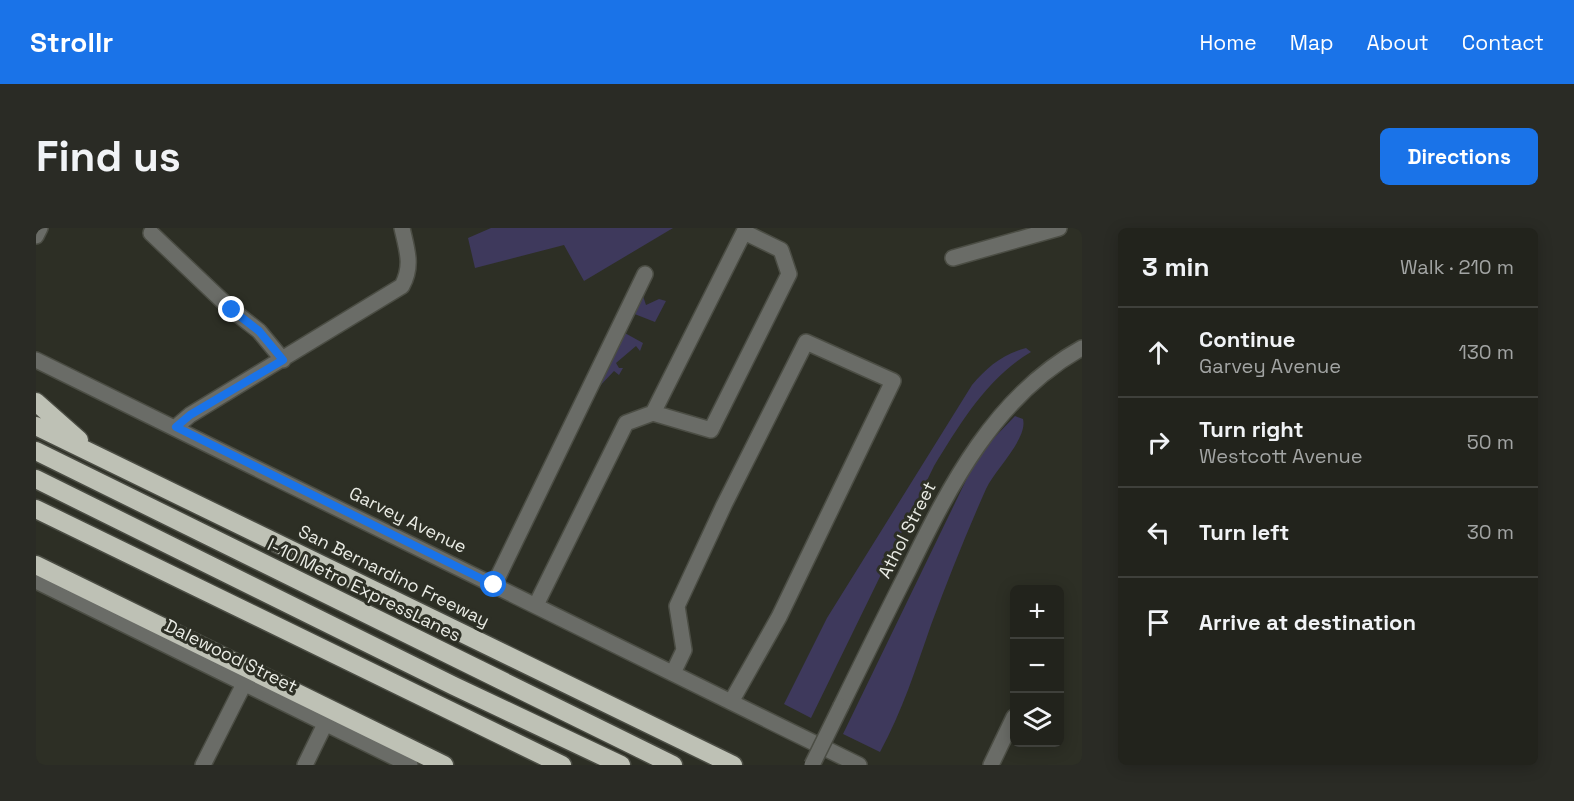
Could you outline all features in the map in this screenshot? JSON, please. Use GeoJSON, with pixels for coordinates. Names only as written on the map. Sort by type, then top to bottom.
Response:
{"type":"FeatureCollection","features":[{"type":"Feature","properties":{"kind":"highway"},"geometry":{"type":"LineString","coordinates":[[36,402],[96,456]]}},
{"type":"Feature","properties":{"kind":"highway","name":"San Bernardino Freeway"},"geometry":{"type":"LineString","coordinates":[[36,426],[733,765]]}},
{"type":"Feature","properties":{"kind":"highway","name":"I-10 Metro ExpressLanes"},"geometry":{"type":"LineString","coordinates":[[36,451],[673,765]]}},
{"type":"Feature","properties":{"kind":"highway"},"geometry":{"type":"LineString","coordinates":[[36,478],[444,681],[621,765]]}},
{"type":"Feature","properties":{"kind":"highway"},"geometry":{"type":"LineString","coordinates":[[36,509],[562,765]]}},
{"type":"Feature","properties":{"kind":"highway"},"geometry":{"type":"LineString","coordinates":[[36,565],[444,765]]}},
{"type":"Feature","properties":{"kind":"street"},"geometry":{"type":"LineString","coordinates":[[36,236],[40,228]]}},
{"type":"Feature","properties":{"kind":"street"},"geometry":{"type":"LineString","coordinates":[[176,427],[190,415],[402,286],[409,273],[410,259],[402,228]]}},
{"type":"Feature","properties":{"kind":"street"},"geometry":{"type":"LineString","coordinates":[[953,258],[1059,228]]}},
{"type":"Feature","properties":{"kind":"street"},"geometry":{"type":"LineString","coordinates":[[536,605],[626,423],[653,413],[711,430],[789,274],[781,250],[748,230],[653,413]]}},
{"type":"Feature","properties":{"kind":"street"},"geometry":{"type":"LineString","coordinates":[[151,233],[232,310],[259,331],[283,360]]}},
{"type":"Feature","properties":{"kind":"street"},"geometry":{"type":"LineString","coordinates":[[494,585],[645,274]]}},
{"type":"Feature","properties":{"kind":"street"},"geometry":{"type":"LineString","coordinates":[[673,673],[684,650],[677,606],[724,505],[806,342],[893,381],[779,617],[731,702]]}},
{"type":"Feature","properties":{"kind":"street","name":"Athol Street"},"geometry":{"type":"LineString","coordinates":[[812,765],[947,491],[975,448],[1031,383],[1057,362],[1082,348]]}},
{"type":"Feature","properties":{"kind":"street","name":"Garvey Avenue"},"geometry":{"type":"LineString","coordinates":[[36,360],[859,765]]}},
{"type":"Feature","properties":{"kind":"street","name":"Dalewood Street"},"geometry":{"type":"LineString","coordinates":[[36,581],[410,765]]}},
{"type":"Feature","properties":{"kind":"street"},"geometry":{"type":"LineString","coordinates":[[203,765],[244,684]]}},
{"type":"Feature","properties":{"kind":"street"},"geometry":{"type":"LineString","coordinates":[[305,765],[325,724]]}},
{"type":"Feature","properties":{"kind":"street"},"geometry":{"type":"LineString","coordinates":[[991,765],[1010,725]]}},
{"type":"Feature","properties":{"kind":"shaded area"},"geometry":{"type":"Polygon","coordinates":[[[491,228],[673,228],[584,281],[564,245],[475,268],[468,238],[491,228]]]}},
{"type":"Feature","properties":{"kind":"shaded area"},"geometry":{"type":"Polygon","coordinates":[[[642,293],[646,305],[659,299],[666,301],[655,322],[632,313],[642,293]]]}},
{"type":"Feature","properties":{"kind":"shaded area"},"geometry":{"type":"Polygon","coordinates":[[[623,332],[643,343],[640,351],[636,346],[616,363],[619,368],[623,368],[619,375],[614,371],[598,388],[623,332]]]}},
{"type":"Feature","properties":{"kind":"shaded area"},"geometry":{"type":"Polygon","coordinates":[[[1026,348],[1031,352],[1015,363],[988,388],[965,418],[934,466],[811,718],[784,704],[827,618],[972,385],[996,362],[1026,348]]]}},
{"type":"Feature","properties":{"kind":"shaded area"},"geometry":{"type":"Polygon","coordinates":[[[1015,416],[1023,419],[1021,436],[986,489],[944,591],[902,706],[880,752],[843,734],[971,470],[992,440],[1015,416]]]}},
{"type":"Feature","properties":{"kind":"route"},"geometry":{"type":"LineString","coordinates":[[232,310],[259,331],[283,360],[190,415],[176,427],[494,585]]}}]}
